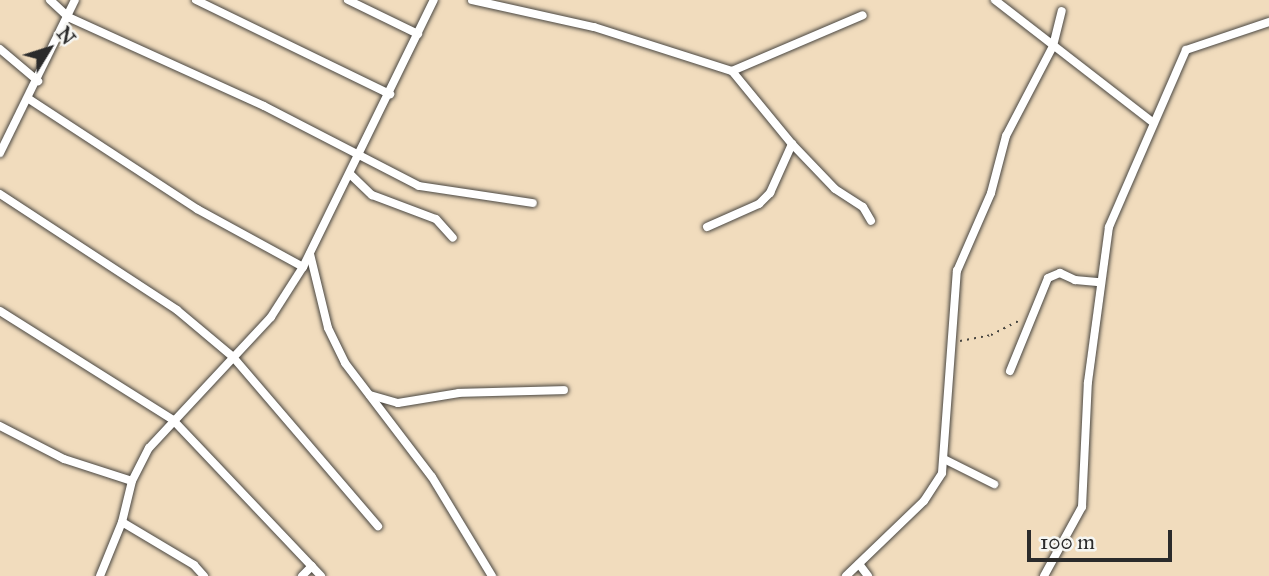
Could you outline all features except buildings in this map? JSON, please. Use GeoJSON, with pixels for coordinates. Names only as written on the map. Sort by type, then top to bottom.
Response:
{"type":"FeatureCollection","features":[{"type":"Feature","properties":{"kind":"street"},"geometry":{"type":"LineString","coordinates":[[50,0],[68,17],[362,153],[419,186],[533,203]]}},
{"type":"Feature","properties":{"kind":"street"},"geometry":{"type":"LineString","coordinates":[[0,153],[29,99],[75,0]]}},
{"type":"Feature","properties":{"kind":"street"},"geometry":{"type":"LineString","coordinates":[[196,0],[390,94]]}},
{"type":"Feature","properties":{"kind":"street"},"geometry":{"type":"LineString","coordinates":[[348,0],[418,34]]}},
{"type":"Feature","properties":{"kind":"street"},"geometry":{"type":"LineString","coordinates":[[100,576],[122,522],[132,481],[149,448],[271,317],[303,267],[362,153],[434,0]]}},
{"type":"Feature","properties":{"kind":"street"},"geometry":{"type":"LineString","coordinates":[[472,0],[645,41],[732,71],[792,144],[835,188],[863,207],[871,220]]}},
{"type":"Feature","properties":{"kind":"street"},"geometry":{"type":"LineString","coordinates":[[995,0],[1152,122]]}},
{"type":"Feature","properties":{"kind":"street"},"geometry":{"type":"LineString","coordinates":[[846,576],[924,501],[946,460],[950,347],[961,259],[991,193],[1006,136],[1053,46],[1062,11]]}},
{"type":"Feature","properties":{"kind":"street"},"geometry":{"type":"LineString","coordinates":[[732,71],[863,15]]}},
{"type":"Feature","properties":{"kind":"street"},"geometry":{"type":"LineString","coordinates":[[1044,576],[1082,507],[1088,382],[1100,282],[1110,228],[1152,122],[1186,50],[1269,22]]}},
{"type":"Feature","properties":{"kind":"street"},"geometry":{"type":"LineString","coordinates":[[0,49],[37,81]]}},
{"type":"Feature","properties":{"kind":"street"},"geometry":{"type":"LineString","coordinates":[[29,99],[197,209],[303,267]]}},
{"type":"Feature","properties":{"kind":"street"},"geometry":{"type":"LineString","coordinates":[[708,227],[759,204],[770,193],[792,144]]}},
{"type":"Feature","properties":{"kind":"street"},"geometry":{"type":"LineString","coordinates":[[351,175],[372,195],[436,219],[453,238]]}},
{"type":"Feature","properties":{"kind":"street"},"geometry":{"type":"LineString","coordinates":[[0,194],[155,295],[233,357],[378,526]]}},
{"type":"Feature","properties":{"kind":"street"},"geometry":{"type":"LineString","coordinates":[[310,254],[328,328],[345,363],[432,477],[492,576]]}},
{"type":"Feature","properties":{"kind":"street"},"geometry":{"type":"LineString","coordinates":[[1010,371],[1029,319],[1054,274],[1100,282]]}},
{"type":"Feature","properties":{"kind":"street"},"geometry":{"type":"LineString","coordinates":[[0,311],[173,420],[321,576]]}},
{"type":"Feature","properties":{"kind":"street"},"geometry":{"type":"LineString","coordinates":[[370,395],[398,403],[459,393],[564,390]]}},
{"type":"Feature","properties":{"kind":"street"},"geometry":{"type":"LineString","coordinates":[[0,426],[64,459],[132,481]]}},
{"type":"Feature","properties":{"kind":"street"},"geometry":{"type":"LineString","coordinates":[[946,460],[994,484]]}},
{"type":"Feature","properties":{"kind":"street"},"geometry":{"type":"LineString","coordinates":[[122,522],[194,565],[204,576]]}},
{"type":"Feature","properties":{"kind":"street"},"geometry":{"type":"LineString","coordinates":[[859,564],[868,576]]}},
{"type":"Feature","properties":{"kind":"street"},"geometry":{"type":"LineString","coordinates":[[302,576],[312,566]]}},
{"type":"Feature","properties":{"kind":"path"},"geometry":{"type":"LineString","coordinates":[[950,347],[963,340],[991,335],[1012,322],[1029,319]]}}]}
